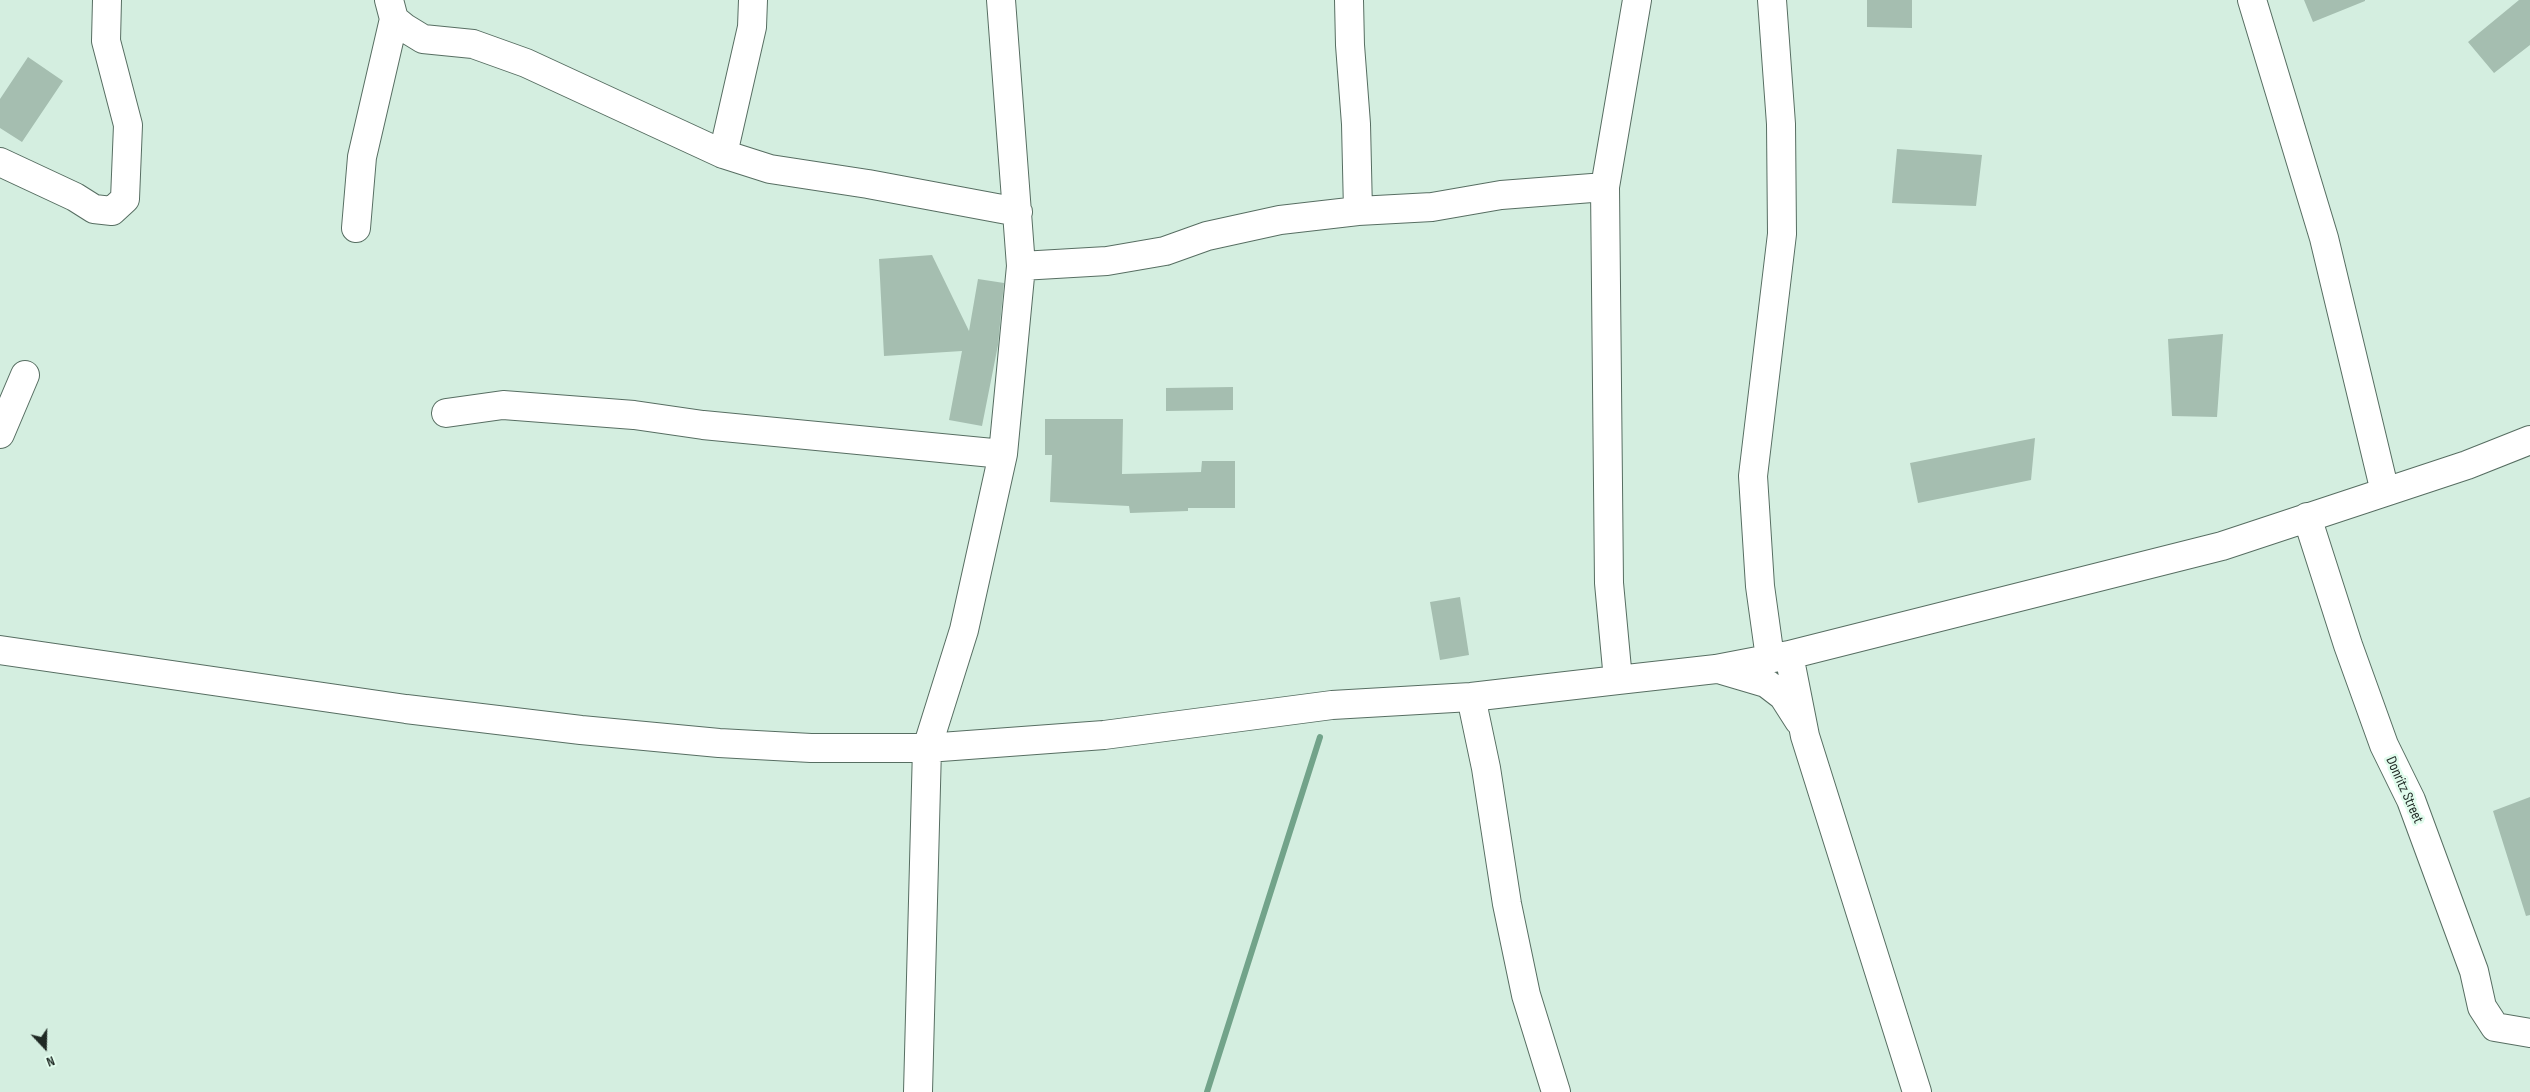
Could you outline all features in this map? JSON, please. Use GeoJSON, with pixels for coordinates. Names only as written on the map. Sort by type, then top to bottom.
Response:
{"type":"FeatureCollection","features":[{"type":"Feature","properties":{"kind":"street"},"geometry":{"type":"LineString","coordinates":[[0,162],[75,197],[94,209],[112,211],[125,199],[128,125],[106,41],[107,0]]}},
{"type":"Feature","properties":{"kind":"street"},"geometry":{"type":"LineString","coordinates":[[723,154],[752,27],[753,0]]}},
{"type":"Feature","properties":{"kind":"street"},"geometry":{"type":"LineString","coordinates":[[918,1092],[927,748],[964,630],[1003,454],[1021,266],[1001,0]]}},
{"type":"Feature","properties":{"kind":"street"},"geometry":{"type":"LineString","coordinates":[[1349,0],[1350,45],[1356,124],[1358,211]]}},
{"type":"Feature","properties":{"kind":"street"},"geometry":{"type":"LineString","coordinates":[[1618,680],[1609,583],[1605,188],[1637,0]]}},
{"type":"Feature","properties":{"kind":"street"},"geometry":{"type":"LineString","coordinates":[[1772,0],[1781,124],[1782,234],[1753,476],[1760,586],[1780,656],[1917,1092]]}},
{"type":"Feature","properties":{"kind":"street"},"geometry":{"type":"LineString","coordinates":[[2252,0],[2324,238],[2385,492]]}},
{"type":"Feature","properties":{"kind":"street"},"geometry":{"type":"LineString","coordinates":[[392,9],[405,28],[424,39],[473,44],[526,63],[723,154],[770,169],[868,184],[1018,212]]}},
{"type":"Feature","properties":{"kind":"street"},"geometry":{"type":"LineString","coordinates":[[356,228],[362,157],[392,9]]}},
{"type":"Feature","properties":{"kind":"street"},"geometry":{"type":"LineString","coordinates":[[1021,266],[1107,260],[1165,251],[1207,236],[1280,220],[1358,211],[1432,207],[1501,196],[1605,188]]}},
{"type":"Feature","properties":{"kind":"street"},"geometry":{"type":"LineString","coordinates":[[0,434],[25,375]]}},
{"type":"Feature","properties":{"kind":"street"},"geometry":{"type":"LineString","coordinates":[[446,413],[503,405],[634,415],[703,425],[1003,454]]}},
{"type":"Feature","properties":{"kind":"street"},"geometry":{"type":"LineString","coordinates":[[0,650],[406,709],[582,730],[728,744],[811,748],[927,748],[1104,735],[1332,705],[1471,697],[1716,669],[1780,656],[2150,566],[2222,546],[2385,492],[2530,440]]}},
{"type":"Feature","properties":{"kind":"street","name":"Donritz Street"},"geometry":{"type":"LineString","coordinates":[[2307,517],[2348,645],[2384,745],[2411,800],[2474,971],[2482,1007],[2495,1027],[2530,1033]]}},
{"type":"Feature","properties":{"kind":"street"},"geometry":{"type":"LineString","coordinates":[[1716,669],[1742,674],[1766,683],[1783,696],[1794,710],[1805,736]]}},
{"type":"Feature","properties":{"kind":"street"},"geometry":{"type":"LineString","coordinates":[[1471,697],[1486,768],[1507,904],[1526,995],[1556,1092]]}},
{"type":"Feature","properties":{"kind":"building"},"geometry":{"type":"Polygon","coordinates":[[[1867,0],[1912,0],[1912,28],[1867,27],[1867,0]]]}},
{"type":"Feature","properties":{"kind":"building"},"geometry":{"type":"Polygon","coordinates":[[[2304,0],[2365,0],[2365,1],[2313,22],[2304,0]]]}},
{"type":"Feature","properties":{"kind":"building"},"geometry":{"type":"Polygon","coordinates":[[[2519,0],[2530,0],[2530,45],[2494,73],[2468,42],[2519,0]]]}},
{"type":"Feature","properties":{"kind":"building"},"geometry":{"type":"Polygon","coordinates":[[[28,57],[63,81],[22,142],[0,128],[0,99],[28,57]]]}},
{"type":"Feature","properties":{"kind":"building"},"geometry":{"type":"Polygon","coordinates":[[[1897,149],[1982,155],[1976,206],[1892,203],[1897,149]]]}},
{"type":"Feature","properties":{"kind":"building"},"geometry":{"type":"Polygon","coordinates":[[[932,255],[969,331],[978,279],[1004,283],[998,345],[982,426],[949,420],[962,351],[884,356],[879,259],[932,255]]]}},
{"type":"Feature","properties":{"kind":"building"},"geometry":{"type":"Polygon","coordinates":[[[2223,334],[2217,417],[2172,416],[2168,339],[2223,334]]]}},
{"type":"Feature","properties":{"kind":"building"},"geometry":{"type":"Polygon","coordinates":[[[1233,387],[1233,410],[1166,411],[1166,388],[1233,387]]]}},
{"type":"Feature","properties":{"kind":"building"},"geometry":{"type":"Polygon","coordinates":[[[1045,419],[1123,419],[1122,474],[1201,472],[1202,461],[1235,461],[1235,508],[1188,508],[1188,511],[1130,513],[1129,506],[1050,502],[1052,455],[1045,455],[1045,419]]]}},
{"type":"Feature","properties":{"kind":"building"},"geometry":{"type":"Polygon","coordinates":[[[2035,438],[2031,480],[1918,503],[1910,463],[2035,438]]]}},
{"type":"Feature","properties":{"kind":"building"},"geometry":{"type":"Polygon","coordinates":[[[1460,597],[1469,655],[1440,660],[1430,602],[1460,597]]]}},
{"type":"Feature","properties":{"kind":"building"},"geometry":{"type":"Polygon","coordinates":[[[2530,797],[2530,915],[2526,916],[2493,811],[2530,797]]]}},
{"type":"Feature","properties":{"kind":"waterway"},"geometry":{"type":"LineString","coordinates":[[1207,1092],[1320,737]]}}]}
